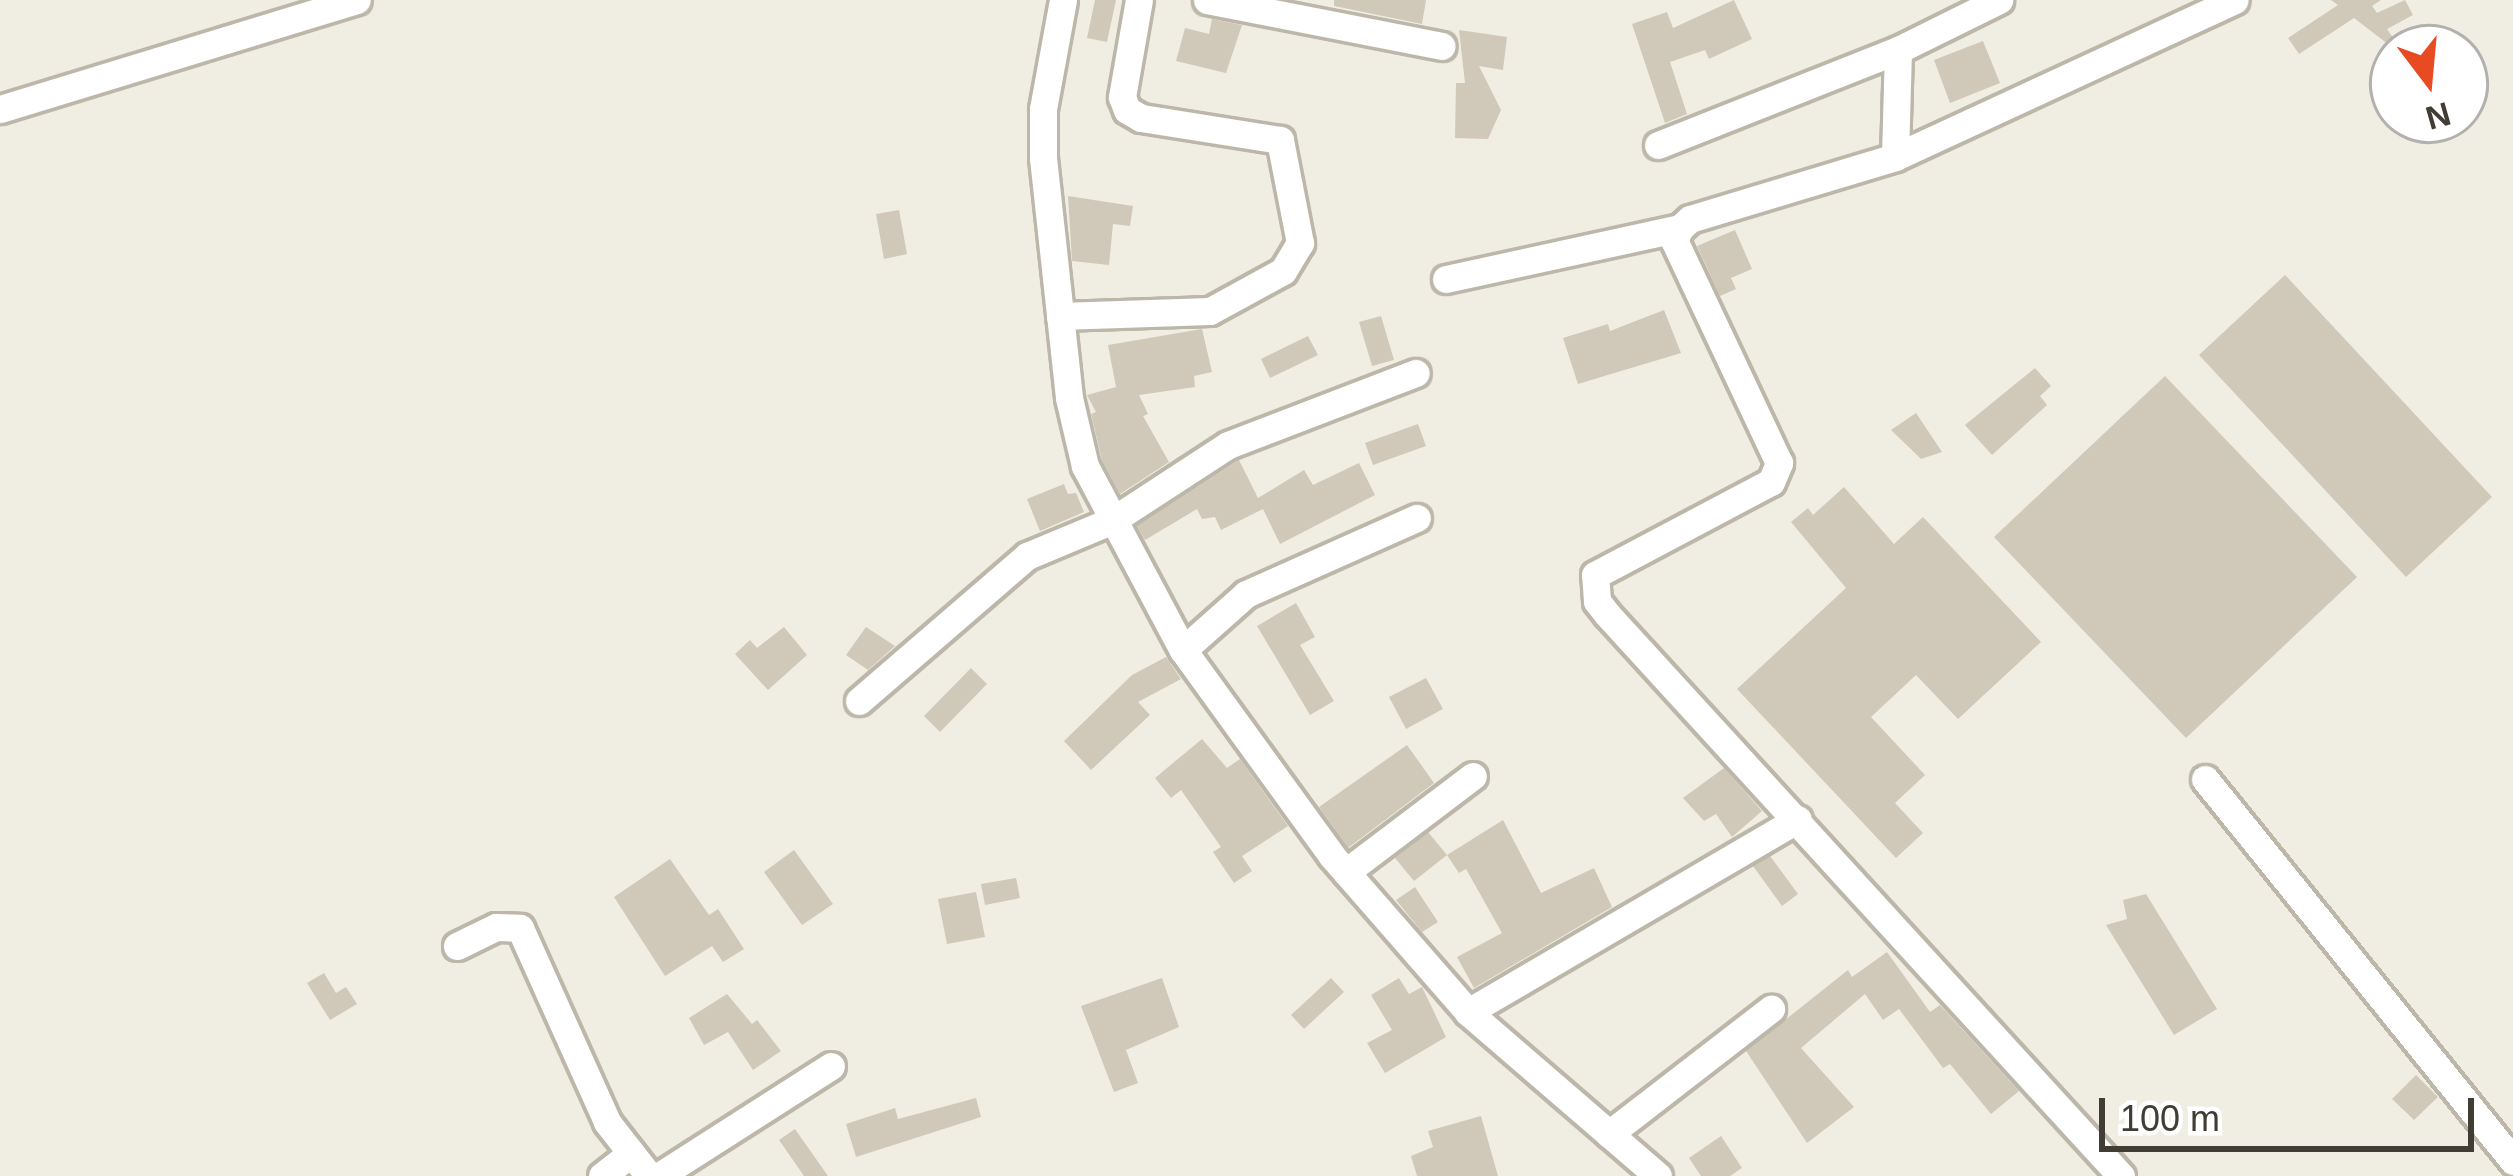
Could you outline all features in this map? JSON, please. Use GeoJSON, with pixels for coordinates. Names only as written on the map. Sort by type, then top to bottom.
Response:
{"type":"FeatureCollection","features":[{"type":"Feature","properties":{"kind":"street"},"geometry":{"type":"LineString","coordinates":[[0,109],[357,0]]}},
{"type":"Feature","properties":{"kind":"street"},"geometry":{"type":"LineString","coordinates":[[1063,0],[1043,109],[1060,316],[1085,466],[1184,650],[1346,872],[1468,1012],[1658,1176]]}},
{"type":"Feature","properties":{"kind":"street"},"geometry":{"type":"LineString","coordinates":[[1060,316],[1210,311],[1283,271],[1300,243],[1280,140],[1141,118],[1127,110],[1122,97],[1139,0]]}},
{"type":"Feature","properties":{"kind":"street"},"geometry":{"type":"LineString","coordinates":[[1207,0],[1442,46]]}},
{"type":"Feature","properties":{"kind":"street"},"geometry":{"type":"LineString","coordinates":[[1658,145],[1898,50],[1999,0]]}},
{"type":"Feature","properties":{"kind":"street"},"geometry":{"type":"LineString","coordinates":[[2178,0],[2197,22]]}},
{"type":"Feature","properties":{"kind":"street"},"geometry":{"type":"LineString","coordinates":[[2120,1176],[1606,614],[1594,588],[1595,574],[1771,482],[1779,463],[1674,240],[1690,219],[1894,157],[2197,22],[2235,0]]}},
{"type":"Feature","properties":{"kind":"street"},"geometry":{"type":"LineString","coordinates":[[1894,157],[1898,50]]}},
{"type":"Feature","properties":{"kind":"street"},"geometry":{"type":"LineString","coordinates":[[1446,279],[1680,228]]}},
{"type":"Feature","properties":{"kind":"street"},"geometry":{"type":"LineString","coordinates":[[860,701],[1027,556],[1114,520],[1228,445],[1415,373]]}},
{"type":"Feature","properties":{"kind":"street"},"geometry":{"type":"LineString","coordinates":[[1184,650],[1246,594],[1418,518]]}},
{"type":"Feature","properties":{"kind":"street"},"geometry":{"type":"LineString","coordinates":[[1346,872],[1473,776]]}},
{"type":"Feature","properties":{"kind":"street"},"geometry":{"type":"LineString","coordinates":[[2205,779],[2513,1161]]}},
{"type":"Feature","properties":{"kind":"street"},"geometry":{"type":"LineString","coordinates":[[1468,1012],[1798,819]]}},
{"type":"Feature","properties":{"kind":"street"},"geometry":{"type":"LineString","coordinates":[[457,946],[496,927],[520,928],[607,1122],[649,1176]]}},
{"type":"Feature","properties":{"kind":"street"},"geometry":{"type":"LineString","coordinates":[[1610,1134],[1771,1009]]}},
{"type":"Feature","properties":{"kind":"street"},"geometry":{"type":"LineString","coordinates":[[659,1176],[831,1066]]}},
{"type":"Feature","properties":{"kind":"street"},"geometry":{"type":"LineString","coordinates":[[602,1176],[631,1153]]}},
{"type":"Feature","properties":{"kind":"building"},"geometry":{"type":"Polygon","coordinates":[[[1095,0],[1116,0],[1107,42],[1087,38],[1095,0]]]}},
{"type":"Feature","properties":{"kind":"building"},"geometry":{"type":"Polygon","coordinates":[[[1334,0],[1426,0],[1422,24],[1334,6],[1334,0]]]}},
{"type":"Feature","properties":{"kind":"building"},"geometry":{"type":"Polygon","coordinates":[[[1734,0],[1752,39],[1709,59],[1705,50],[1670,62],[1687,114],[1665,123],[1632,24],[1667,12],[1673,28],[1734,0]]]}},
{"type":"Feature","properties":{"kind":"building"},"geometry":{"type":"Polygon","coordinates":[[[2331,0],[2381,0],[2372,6],[2377,13],[2405,0],[2413,15],[2396,24],[2369,24],[2369,30],[2354,18],[2299,54],[2288,38],[2338,5],[2331,0]]]}},
{"type":"Feature","properties":{"kind":"building"},"geometry":{"type":"Polygon","coordinates":[[[1212,19],[1242,25],[1226,73],[1176,61],[1185,28],[1209,34],[1212,19]]]}},
{"type":"Feature","properties":{"kind":"building"},"geometry":{"type":"Polygon","coordinates":[[[1459,30],[1507,37],[1503,70],[1479,66],[1501,110],[1488,139],[1455,138],[1456,83],[1465,83],[1459,30]]]}},
{"type":"Feature","properties":{"kind":"building"},"geometry":{"type":"Polygon","coordinates":[[[1983,41],[2000,83],[1950,103],[1934,60],[1983,41]]]}},
{"type":"Feature","properties":{"kind":"building"},"geometry":{"type":"Polygon","coordinates":[[[1068,196],[1133,206],[1130,226],[1113,224],[1109,265],[1072,261],[1068,196]]]}},
{"type":"Feature","properties":{"kind":"building"},"geometry":{"type":"Polygon","coordinates":[[[899,210],[907,254],[884,259],[876,214],[899,210]]]}},
{"type":"Feature","properties":{"kind":"building"},"geometry":{"type":"Polygon","coordinates":[[[1735,230],[1752,269],[1731,278],[1736,289],[1720,296],[1697,246],[1735,230]]]}},
{"type":"Feature","properties":{"kind":"building"},"geometry":{"type":"Polygon","coordinates":[[[2285,275],[2492,497],[2406,577],[2199,355],[2285,275]]]}},
{"type":"Feature","properties":{"kind":"building"},"geometry":{"type":"Polygon","coordinates":[[[1664,310],[1681,353],[1578,384],[1563,338],[1608,324],[1610,331],[1664,310]]]}},
{"type":"Feature","properties":{"kind":"building"},"geometry":{"type":"Polygon","coordinates":[[[1381,316],[1394,360],[1372,366],[1359,322],[1381,316]]]}},
{"type":"Feature","properties":{"kind":"building"},"geometry":{"type":"Polygon","coordinates":[[[1202,329],[1212,372],[1194,376],[1195,387],[1139,395],[1148,414],[1143,416],[1169,462],[1120,494],[1102,460],[1091,414],[1096,412],[1087,395],[1116,387],[1108,345],[1202,329]]]}},
{"type":"Feature","properties":{"kind":"building"},"geometry":{"type":"Polygon","coordinates":[[[1308,336],[1318,355],[1270,378],[1261,359],[1308,336]]]}},
{"type":"Feature","properties":{"kind":"building"},"geometry":{"type":"Polygon","coordinates":[[[2035,368],[2051,386],[2040,396],[2047,405],[1992,455],[1965,425],[2035,368]]]}},
{"type":"Feature","properties":{"kind":"building"},"geometry":{"type":"Polygon","coordinates":[[[2165,376],[2357,577],[2186,738],[1994,537],[2165,376]]]}},
{"type":"Feature","properties":{"kind":"building"},"geometry":{"type":"Polygon","coordinates":[[[1916,413],[1942,452],[1921,459],[1891,430],[1916,413]]]}},
{"type":"Feature","properties":{"kind":"building"},"geometry":{"type":"Polygon","coordinates":[[[1418,424],[1426,446],[1373,465],[1365,443],[1418,424]]]}},
{"type":"Feature","properties":{"kind":"building"},"geometry":{"type":"Polygon","coordinates":[[[1239,460],[1258,498],[1304,470],[1313,485],[1359,463],[1375,495],[1280,544],[1263,509],[1221,530],[1215,517],[1202,519],[1197,509],[1145,540],[1137,526],[1239,460]]]}},
{"type":"Feature","properties":{"kind":"building"},"geometry":{"type":"Polygon","coordinates":[[[1064,484],[1068,494],[1076,493],[1084,512],[1040,531],[1027,499],[1064,484]]]}},
{"type":"Feature","properties":{"kind":"building"},"geometry":{"type":"Polygon","coordinates":[[[1844,487],[1894,544],[1923,517],[2041,642],[1958,719],[1916,675],[1871,717],[1925,775],[1895,803],[1923,833],[1896,858],[1737,689],[1846,588],[1791,522],[1808,508],[1813,515],[1844,487]]]}},
{"type":"Feature","properties":{"kind":"building"},"geometry":{"type":"Polygon","coordinates":[[[1296,603],[1315,637],[1300,645],[1334,701],[1310,715],[1257,626],[1296,603]]]}},
{"type":"Feature","properties":{"kind":"building"},"geometry":{"type":"Polygon","coordinates":[[[784,627],[807,655],[768,690],[735,654],[750,640],[757,648],[784,627]]]}},
{"type":"Feature","properties":{"kind":"building"},"geometry":{"type":"Polygon","coordinates":[[[866,627],[895,646],[868,670],[846,655],[866,627]]]}},
{"type":"Feature","properties":{"kind":"building"},"geometry":{"type":"Polygon","coordinates":[[[1166,657],[1181,679],[1138,702],[1150,715],[1091,770],[1064,741],[1132,675],[1166,657]]]}},
{"type":"Feature","properties":{"kind":"building"},"geometry":{"type":"Polygon","coordinates":[[[971,668],[987,684],[940,732],[924,716],[971,668]]]}},
{"type":"Feature","properties":{"kind":"building"},"geometry":{"type":"Polygon","coordinates":[[[1426,678],[1443,709],[1406,729],[1389,697],[1426,678]]]}},
{"type":"Feature","properties":{"kind":"building"},"geometry":{"type":"Polygon","coordinates":[[[1202,739],[1227,768],[1240,759],[1288,826],[1242,856],[1252,871],[1234,883],[1213,852],[1221,847],[1181,790],[1171,798],[1155,778],[1202,739]]]}},
{"type":"Feature","properties":{"kind":"building"},"geometry":{"type":"Polygon","coordinates":[[[1407,745],[1434,783],[1348,848],[1319,807],[1407,745]]]}},
{"type":"Feature","properties":{"kind":"building"},"geometry":{"type":"Polygon","coordinates":[[[1724,768],[1762,811],[1732,837],[1716,814],[1704,821],[1683,798],[1724,768]]]}},
{"type":"Feature","properties":{"kind":"building"},"geometry":{"type":"Polygon","coordinates":[[[1503,820],[1541,893],[1594,868],[1612,907],[1474,988],[1457,957],[1502,933],[1466,869],[1459,873],[1447,855],[1503,820]]]}},
{"type":"Feature","properties":{"kind":"building"},"geometry":{"type":"Polygon","coordinates":[[[1428,832],[1447,855],[1414,881],[1395,858],[1428,832]]]}},
{"type":"Feature","properties":{"kind":"building"},"geometry":{"type":"Polygon","coordinates":[[[794,850],[833,904],[802,925],[764,872],[794,850]]]}},
{"type":"Feature","properties":{"kind":"building"},"geometry":{"type":"Polygon","coordinates":[[[1770,856],[1798,894],[1782,906],[1753,866],[1770,856]]]}},
{"type":"Feature","properties":{"kind":"building"},"geometry":{"type":"Polygon","coordinates":[[[670,859],[709,915],[718,909],[744,949],[723,962],[712,946],[665,976],[614,897],[670,859]]]}},
{"type":"Feature","properties":{"kind":"building"},"geometry":{"type":"Polygon","coordinates":[[[1016,878],[1020,898],[985,905],[981,884],[1016,878]]]}},
{"type":"Feature","properties":{"kind":"building"},"geometry":{"type":"Polygon","coordinates":[[[1415,887],[1438,922],[1422,932],[1396,900],[1415,887]]]}},
{"type":"Feature","properties":{"kind":"building"},"geometry":{"type":"Polygon","coordinates":[[[976,892],[985,937],[947,944],[938,899],[976,892]]]}},
{"type":"Feature","properties":{"kind":"building"},"geometry":{"type":"Polygon","coordinates":[[[2146,894],[2217,1009],[2174,1035],[2106,925],[2127,919],[2123,900],[2146,894]]]}},
{"type":"Feature","properties":{"kind":"building"},"geometry":{"type":"Polygon","coordinates":[[[1887,952],[1930,1012],[1940,1005],[2019,1091],[1991,1114],[1950,1064],[1943,1068],[1899,1009],[1883,1020],[1865,994],[1801,1048],[1854,1107],[1807,1143],[1746,1051],[1848,970],[1852,977],[1887,952]]]}},
{"type":"Feature","properties":{"kind":"building"},"geometry":{"type":"Polygon","coordinates":[[[324,973],[336,993],[346,987],[357,1004],[330,1020],[307,983],[324,973]]]}},
{"type":"Feature","properties":{"kind":"building"},"geometry":{"type":"Polygon","coordinates":[[[1162,978],[1179,1027],[1126,1050],[1138,1083],[1114,1092],[1081,1006],[1162,978]]]}},
{"type":"Feature","properties":{"kind":"building"},"geometry":{"type":"Polygon","coordinates":[[[1331,978],[1344,992],[1304,1029],[1291,1015],[1331,978]]]}},
{"type":"Feature","properties":{"kind":"building"},"geometry":{"type":"Polygon","coordinates":[[[1399,978],[1409,994],[1422,987],[1446,1037],[1385,1073],[1367,1043],[1392,1030],[1371,995],[1399,978]]]}},
{"type":"Feature","properties":{"kind":"building"},"geometry":{"type":"Polygon","coordinates":[[[727,994],[752,1024],[757,1020],[781,1051],[753,1070],[728,1032],[704,1045],[689,1018],[727,994]]]}},
{"type":"Feature","properties":{"kind":"building"},"geometry":{"type":"Polygon","coordinates":[[[2416,1075],[2438,1097],[2414,1120],[2392,1099],[2416,1075]]]}},
{"type":"Feature","properties":{"kind":"building"},"geometry":{"type":"Polygon","coordinates":[[[976,1098],[981,1117],[856,1157],[846,1124],[895,1108],[898,1119],[976,1098]]]}},
{"type":"Feature","properties":{"kind":"building"},"geometry":{"type":"Polygon","coordinates":[[[1481,1116],[1498,1176],[1417,1176],[1411,1156],[1433,1147],[1428,1131],[1481,1116]]]}},
{"type":"Feature","properties":{"kind":"building"},"geometry":{"type":"Polygon","coordinates":[[[795,1129],[828,1176],[804,1176],[779,1140],[795,1129]]]}},
{"type":"Feature","properties":{"kind":"building"},"geometry":{"type":"Polygon","coordinates":[[[1721,1136],[1742,1168],[1730,1176],[1701,1176],[1689,1158],[1721,1136]]]}}]}
